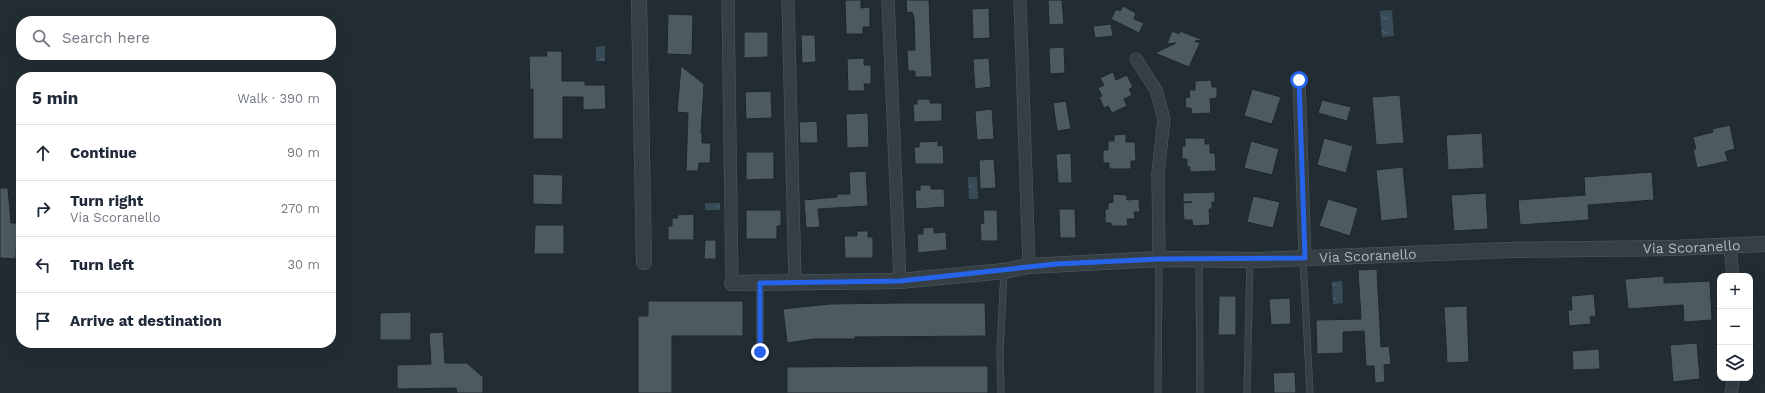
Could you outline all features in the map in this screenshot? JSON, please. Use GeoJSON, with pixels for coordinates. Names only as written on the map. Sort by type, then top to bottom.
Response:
{"type":"FeatureCollection","features":[{"type":"Feature","properties":{"kind":"street"},"geometry":{"type":"LineString","coordinates":[[639,0],[644,262]]}},
{"type":"Feature","properties":{"kind":"street"},"geometry":{"type":"LineString","coordinates":[[728,0],[732,283]]}},
{"type":"Feature","properties":{"kind":"street"},"geometry":{"type":"LineString","coordinates":[[788,0],[795,282]]}},
{"type":"Feature","properties":{"kind":"street"},"geometry":{"type":"LineString","coordinates":[[888,0],[900,281]]}},
{"type":"Feature","properties":{"kind":"street"},"geometry":{"type":"LineString","coordinates":[[1020,0],[1029,266]]}},
{"type":"Feature","properties":{"kind":"street"},"geometry":{"type":"LineString","coordinates":[[1136,58],[1156,90],[1164,119],[1158,173],[1159,259]]}},
{"type":"Feature","properties":{"kind":"street"},"geometry":{"type":"LineString","coordinates":[[1299,80],[1304,258]]}},
{"type":"Feature","properties":{"kind":"street","name":"Via Scoranello"},"geometry":{"type":"LineString","coordinates":[[732,283],[900,281],[1004,271],[1029,266],[1159,259],[1250,260],[1509,250],[1765,244]]}},
{"type":"Feature","properties":{"kind":"street"},"geometry":{"type":"LineString","coordinates":[[1730,246],[1733,273]]}},
{"type":"Feature","properties":{"kind":"street"},"geometry":{"type":"LineString","coordinates":[[1731,393],[1733,381]]}},
{"type":"Feature","properties":{"kind":"lane"},"geometry":{"type":"LineString","coordinates":[[1304,258],[1310,393]]}},
{"type":"Feature","properties":{"kind":"lane"},"geometry":{"type":"LineString","coordinates":[[1158,393],[1159,259]]}},
{"type":"Feature","properties":{"kind":"lane"},"geometry":{"type":"LineString","coordinates":[[1199,260],[1200,393]]}},
{"type":"Feature","properties":{"kind":"lane"},"geometry":{"type":"LineString","coordinates":[[1247,393],[1250,260]]}},
{"type":"Feature","properties":{"kind":"lane"},"geometry":{"type":"LineString","coordinates":[[1001,393],[1000,352],[1004,271]]}},
{"type":"Feature","properties":{"kind":"lane"},"geometry":{"type":"LineString","coordinates":[[760,283],[760,352]]}},
{"type":"Feature","properties":{"kind":"water"},"geometry":{"type":"Polygon","coordinates":[[[1392,10],[1394,36],[1382,37],[1380,11],[1392,10]]]}},
{"type":"Feature","properties":{"kind":"water"},"geometry":{"type":"Polygon","coordinates":[[[605,46],[605,61],[596,61],[596,47],[605,46]]]}},
{"type":"Feature","properties":{"kind":"water"},"geometry":{"type":"Polygon","coordinates":[[[968,177],[977,177],[978,199],[969,199],[968,177]]]}},
{"type":"Feature","properties":{"kind":"water"},"geometry":{"type":"Polygon","coordinates":[[[705,203],[720,203],[720,210],[705,210],[705,203]]]}},
{"type":"Feature","properties":{"kind":"water"},"geometry":{"type":"Polygon","coordinates":[[[1342,281],[1343,303],[1333,304],[1332,282],[1342,281]]]}},
{"type":"Feature","properties":{"kind":"building"},"geometry":{"type":"Polygon","coordinates":[[[845,0],[861,0],[861,8],[870,7],[870,27],[863,27],[863,34],[846,34],[845,0]]]}},
{"type":"Feature","properties":{"kind":"building"},"geometry":{"type":"Polygon","coordinates":[[[906,0],[929,0],[932,77],[915,77],[915,71],[908,71],[907,50],[915,50],[914,18],[912,12],[907,13],[906,0]]]}},
{"type":"Feature","properties":{"kind":"building"},"geometry":{"type":"Polygon","coordinates":[[[1048,0],[1062,0],[1064,24],[1049,25],[1048,0]]]}},
{"type":"Feature","properties":{"kind":"building"},"geometry":{"type":"Polygon","coordinates":[[[1123,6],[1136,13],[1134,19],[1144,23],[1139,33],[1111,19],[1116,9],[1120,11],[1123,6]]]}},
{"type":"Feature","properties":{"kind":"building"},"geometry":{"type":"Polygon","coordinates":[[[989,8],[990,38],[973,39],[972,9],[989,8]]]}},
{"type":"Feature","properties":{"kind":"building"},"geometry":{"type":"Polygon","coordinates":[[[668,14],[693,15],[692,55],[667,54],[668,14]]]}},
{"type":"Feature","properties":{"kind":"building"},"geometry":{"type":"Polygon","coordinates":[[[1111,24],[1113,36],[1095,38],[1093,26],[1111,24]]]}},
{"type":"Feature","properties":{"kind":"building"},"geometry":{"type":"Polygon","coordinates":[[[1172,31],[1179,34],[1180,31],[1203,40],[1195,41],[1200,43],[1189,67],[1155,53],[1176,43],[1167,44],[1172,31]]]}},
{"type":"Feature","properties":{"kind":"building"},"geometry":{"type":"Polygon","coordinates":[[[744,32],[768,32],[768,57],[744,58],[744,32]]]}},
{"type":"Feature","properties":{"kind":"building"},"geometry":{"type":"Polygon","coordinates":[[[801,35],[815,35],[816,62],[802,63],[801,35]]]}},
{"type":"Feature","properties":{"kind":"building"},"geometry":{"type":"Polygon","coordinates":[[[1064,47],[1065,73],[1050,74],[1049,48],[1064,47]]]}},
{"type":"Feature","properties":{"kind":"building"},"geometry":{"type":"Polygon","coordinates":[[[546,51],[562,51],[562,81],[585,81],[585,85],[605,85],[606,109],[583,110],[583,97],[563,97],[563,139],[533,139],[533,89],[530,90],[529,56],[547,56],[546,51]]]}},
{"type":"Feature","properties":{"kind":"building"},"geometry":{"type":"Polygon","coordinates":[[[864,58],[864,65],[871,65],[871,84],[864,84],[865,91],[848,91],[847,59],[864,58]]]}},
{"type":"Feature","properties":{"kind":"building"},"geometry":{"type":"Polygon","coordinates":[[[989,58],[991,87],[975,89],[973,59],[989,58]]]}},
{"type":"Feature","properties":{"kind":"building"},"geometry":{"type":"Polygon","coordinates":[[[681,66],[704,84],[701,133],[702,143],[711,143],[710,163],[699,163],[698,171],[686,171],[688,113],[677,112],[681,66]]]}},
{"type":"Feature","properties":{"kind":"building"},"geometry":{"type":"Polygon","coordinates":[[[1113,72],[1116,80],[1127,75],[1133,87],[1129,89],[1132,95],[1124,99],[1127,106],[1112,113],[1108,106],[1104,108],[1099,97],[1102,96],[1098,88],[1104,85],[1100,78],[1113,72]]]}},
{"type":"Feature","properties":{"kind":"building"},"geometry":{"type":"Polygon","coordinates":[[[1211,80],[1212,87],[1217,87],[1217,98],[1210,99],[1211,113],[1192,114],[1191,108],[1186,108],[1185,98],[1190,97],[1189,90],[1195,90],[1195,81],[1211,80]]]}},
{"type":"Feature","properties":{"kind":"building"},"geometry":{"type":"Polygon","coordinates":[[[1252,89],[1281,97],[1272,124],[1244,116],[1252,89]]]}},
{"type":"Feature","properties":{"kind":"building"},"geometry":{"type":"Polygon","coordinates":[[[771,91],[772,118],[746,119],[745,92],[771,91]]]}},
{"type":"Feature","properties":{"kind":"building"},"geometry":{"type":"Polygon","coordinates":[[[1400,95],[1404,143],[1376,145],[1372,97],[1400,95]]]}},
{"type":"Feature","properties":{"kind":"building"},"geometry":{"type":"Polygon","coordinates":[[[917,99],[930,99],[930,103],[942,103],[942,121],[914,122],[913,104],[917,104],[917,99]]]}},
{"type":"Feature","properties":{"kind":"building"},"geometry":{"type":"Polygon","coordinates":[[[1322,100],[1351,107],[1347,121],[1318,113],[1322,100]]]}},
{"type":"Feature","properties":{"kind":"building"},"geometry":{"type":"Polygon","coordinates":[[[1066,101],[1071,129],[1057,131],[1053,103],[1066,101]]]}},
{"type":"Feature","properties":{"kind":"building"},"geometry":{"type":"Polygon","coordinates":[[[992,109],[994,139],[977,140],[975,111],[992,109]]]}},
{"type":"Feature","properties":{"kind":"building"},"geometry":{"type":"Polygon","coordinates":[[[868,113],[869,147],[847,148],[846,114],[868,113]]]}},
{"type":"Feature","properties":{"kind":"building"},"geometry":{"type":"Polygon","coordinates":[[[817,121],[818,143],[800,143],[799,122],[817,121]]]}},
{"type":"Feature","properties":{"kind":"building"},"geometry":{"type":"Polygon","coordinates":[[[1730,125],[1735,149],[1725,152],[1728,161],[1697,168],[1693,149],[1696,149],[1693,137],[1713,132],[1712,129],[1730,125]]]}},
{"type":"Feature","properties":{"kind":"building"},"geometry":{"type":"Polygon","coordinates":[[[1482,133],[1484,168],[1448,170],[1446,135],[1482,133]]]}},
{"type":"Feature","properties":{"kind":"building"},"geometry":{"type":"Polygon","coordinates":[[[1126,134],[1126,142],[1135,142],[1136,161],[1131,161],[1131,169],[1109,169],[1109,163],[1103,163],[1103,150],[1108,150],[1108,141],[1114,141],[1114,135],[1126,134]]]}},
{"type":"Feature","properties":{"kind":"building"},"geometry":{"type":"Polygon","coordinates":[[[1185,138],[1205,138],[1205,144],[1210,144],[1210,153],[1215,153],[1216,171],[1190,172],[1190,167],[1187,167],[1187,159],[1182,159],[1182,146],[1185,146],[1185,138]]]}},
{"type":"Feature","properties":{"kind":"building"},"geometry":{"type":"Polygon","coordinates":[[[1324,138],[1353,146],[1346,173],[1317,165],[1324,138]]]}},
{"type":"Feature","properties":{"kind":"building"},"geometry":{"type":"Polygon","coordinates":[[[938,141],[938,146],[943,145],[944,164],[915,164],[914,147],[919,147],[919,142],[938,141]]]}},
{"type":"Feature","properties":{"kind":"building"},"geometry":{"type":"Polygon","coordinates":[[[1251,141],[1279,149],[1272,175],[1244,168],[1251,141]]]}},
{"type":"Feature","properties":{"kind":"building"},"geometry":{"type":"Polygon","coordinates":[[[746,152],[774,152],[774,179],[746,180],[746,152]]]}},
{"type":"Feature","properties":{"kind":"building"},"geometry":{"type":"Polygon","coordinates":[[[1071,153],[1072,183],[1058,183],[1056,154],[1071,153]]]}},
{"type":"Feature","properties":{"kind":"building"},"geometry":{"type":"Polygon","coordinates":[[[994,159],[996,188],[980,189],[979,160],[994,159]]]}},
{"type":"Feature","properties":{"kind":"building"},"geometry":{"type":"Polygon","coordinates":[[[1403,167],[1408,218],[1381,221],[1376,170],[1403,167]]]}},
{"type":"Feature","properties":{"kind":"building"},"geometry":{"type":"Polygon","coordinates":[[[866,171],[868,206],[818,209],[820,227],[806,228],[804,200],[837,197],[837,194],[850,194],[849,172],[866,171]]]}},
{"type":"Feature","properties":{"kind":"building"},"geometry":{"type":"Polygon","coordinates":[[[1652,172],[1654,200],[1588,205],[1589,220],[1520,225],[1518,200],[1585,195],[1584,177],[1652,172]]]}},
{"type":"Feature","properties":{"kind":"building"},"geometry":{"type":"Polygon","coordinates":[[[533,174],[563,175],[562,205],[533,204],[533,174]]]}},
{"type":"Feature","properties":{"kind":"building"},"geometry":{"type":"Polygon","coordinates":[[[920,185],[931,185],[931,189],[944,189],[945,207],[916,209],[915,190],[920,190],[920,185]]]}},
{"type":"Feature","properties":{"kind":"building"},"geometry":{"type":"Polygon","coordinates":[[[0,188],[8,188],[11,223],[16,223],[16,259],[0,258],[0,188]]]}},
{"type":"Feature","properties":{"kind":"building"},"geometry":{"type":"Polygon","coordinates":[[[1215,192],[1215,202],[1212,202],[1212,209],[1209,209],[1210,225],[1193,226],[1192,220],[1184,220],[1183,203],[1192,202],[1183,202],[1183,193],[1215,192]]]}},
{"type":"Feature","properties":{"kind":"building"},"geometry":{"type":"Polygon","coordinates":[[[1486,193],[1488,229],[1454,231],[1451,195],[1486,193]]]}},
{"type":"Feature","properties":{"kind":"building"},"geometry":{"type":"Polygon","coordinates":[[[1113,194],[1127,195],[1127,200],[1139,199],[1140,212],[1134,212],[1135,219],[1127,219],[1128,226],[1111,226],[1111,223],[1105,223],[1105,209],[1108,209],[1108,203],[1113,202],[1113,194]]]}},
{"type":"Feature","properties":{"kind":"building"},"geometry":{"type":"Polygon","coordinates":[[[1253,196],[1280,202],[1273,228],[1247,222],[1253,196]]]}},
{"type":"Feature","properties":{"kind":"building"},"geometry":{"type":"Polygon","coordinates":[[[1328,199],[1358,208],[1350,236],[1319,226],[1328,199]]]}},
{"type":"Feature","properties":{"kind":"building"},"geometry":{"type":"Polygon","coordinates":[[[1059,209],[1075,209],[1076,238],[1060,238],[1059,209]]]}},
{"type":"Feature","properties":{"kind":"building"},"geometry":{"type":"Polygon","coordinates":[[[746,210],[781,210],[781,226],[777,226],[777,239],[746,239],[746,210]]]}},
{"type":"Feature","properties":{"kind":"building"},"geometry":{"type":"Polygon","coordinates":[[[983,210],[997,210],[998,241],[981,241],[980,224],[984,223],[983,210]]]}},
{"type":"Feature","properties":{"kind":"building"},"geometry":{"type":"Polygon","coordinates":[[[694,214],[694,240],[668,240],[668,226],[672,226],[672,218],[678,218],[677,215],[694,214]]]}},
{"type":"Feature","properties":{"kind":"building"},"geometry":{"type":"Polygon","coordinates":[[[535,225],[564,225],[564,254],[534,254],[535,225]]]}},
{"type":"Feature","properties":{"kind":"building"},"geometry":{"type":"Polygon","coordinates":[[[934,227],[934,233],[946,232],[947,250],[918,253],[917,234],[923,234],[923,228],[934,227]]]}},
{"type":"Feature","properties":{"kind":"building"},"geometry":{"type":"Polygon","coordinates":[[[857,231],[868,231],[868,237],[873,237],[873,258],[845,258],[844,236],[857,236],[857,231]]]}},
{"type":"Feature","properties":{"kind":"building"},"geometry":{"type":"Polygon","coordinates":[[[705,240],[716,240],[716,259],[704,259],[705,240]]]}},
{"type":"Feature","properties":{"kind":"building"},"geometry":{"type":"Polygon","coordinates":[[[1377,269],[1381,347],[1389,346],[1391,364],[1384,365],[1385,382],[1375,383],[1374,366],[1366,366],[1364,331],[1343,332],[1343,353],[1317,354],[1316,320],[1361,319],[1358,270],[1377,269]]]}},
{"type":"Feature","properties":{"kind":"building"},"geometry":{"type":"Polygon","coordinates":[[[1664,276],[1664,283],[1710,281],[1712,320],[1684,322],[1683,305],[1628,309],[1625,279],[1664,276]]]}},
{"type":"Feature","properties":{"kind":"building"},"geometry":{"type":"Polygon","coordinates":[[[1594,294],[1596,316],[1590,317],[1591,324],[1569,326],[1568,310],[1572,310],[1571,296],[1594,294]]]}},
{"type":"Feature","properties":{"kind":"building"},"geometry":{"type":"Polygon","coordinates":[[[1219,296],[1236,296],[1236,335],[1218,335],[1219,296]]]}},
{"type":"Feature","properties":{"kind":"building"},"geometry":{"type":"Polygon","coordinates":[[[1290,298],[1291,324],[1271,325],[1269,299],[1290,298]]]}},
{"type":"Feature","properties":{"kind":"building"},"geometry":{"type":"Polygon","coordinates":[[[648,301],[743,301],[743,336],[672,336],[672,393],[638,393],[638,316],[648,316],[648,301]]]}},
{"type":"Feature","properties":{"kind":"building"},"geometry":{"type":"Polygon","coordinates":[[[985,303],[986,336],[855,337],[855,339],[814,339],[787,343],[783,309],[829,304],[985,303]]]}},
{"type":"Feature","properties":{"kind":"building"},"geometry":{"type":"Polygon","coordinates":[[[1467,306],[1469,362],[1447,363],[1444,307],[1467,306]]]}},
{"type":"Feature","properties":{"kind":"building"},"geometry":{"type":"Polygon","coordinates":[[[411,312],[411,340],[380,340],[380,313],[411,312]]]}},
{"type":"Feature","properties":{"kind":"building"},"geometry":{"type":"Polygon","coordinates":[[[443,332],[445,363],[467,363],[483,377],[483,393],[457,393],[456,388],[397,389],[397,365],[431,364],[429,333],[443,332]]]}},
{"type":"Feature","properties":{"kind":"building"},"geometry":{"type":"Polygon","coordinates":[[[1697,343],[1700,379],[1673,382],[1670,345],[1697,343]]]}},
{"type":"Feature","properties":{"kind":"building"},"geometry":{"type":"Polygon","coordinates":[[[1599,349],[1600,369],[1573,370],[1572,351],[1599,349]]]}},
{"type":"Feature","properties":{"kind":"building"},"geometry":{"type":"Polygon","coordinates":[[[988,366],[988,393],[787,393],[787,367],[988,366]]]}},
{"type":"Feature","properties":{"kind":"building"},"geometry":{"type":"Polygon","coordinates":[[[1295,372],[1296,393],[1274,393],[1273,373],[1295,372]]]}},
{"type":"Feature","properties":{"kind":"route"},"geometry":{"type":"LineString","coordinates":[[760,352],[760,283],[900,281],[1004,271],[1029,266],[1159,259],[1260,260],[1305,258],[1299,80]]}}]}
